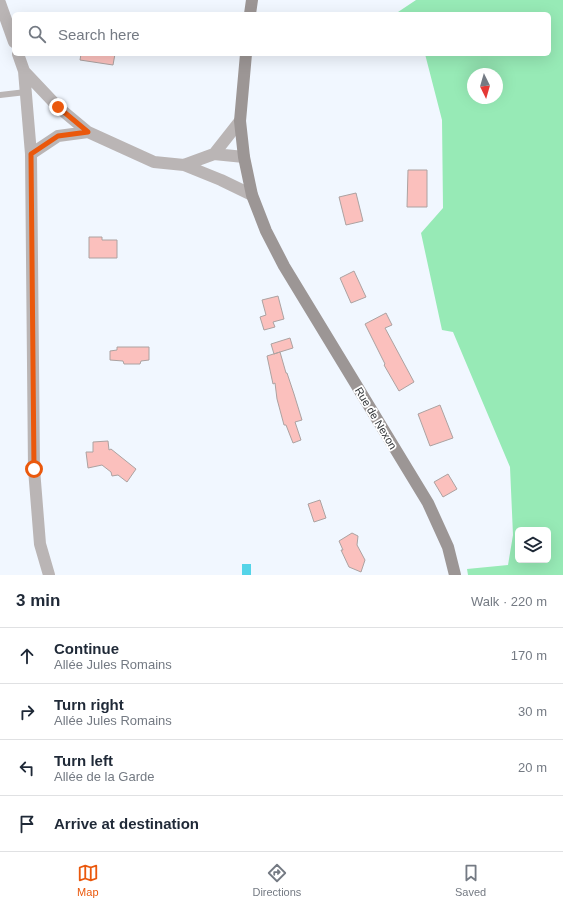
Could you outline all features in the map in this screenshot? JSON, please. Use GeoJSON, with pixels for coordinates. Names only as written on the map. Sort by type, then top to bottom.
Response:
{"type":"FeatureCollection","features":[{"type":"Feature","properties":{"kind":"main road"},"geometry":{"type":"LineString","coordinates":[[250,12],[252,0]]}},
{"type":"Feature","properties":{"kind":"main road","name":"Rue de Nexon"},"geometry":{"type":"LineString","coordinates":[[246,56],[240,121],[244,157],[252,195],[266,232],[284,266],[428,503],[448,547],[455,575]]}},
{"type":"Feature","properties":{"kind":"street"},"geometry":{"type":"LineString","coordinates":[[0,0],[12,36]]}},
{"type":"Feature","properties":{"kind":"street"},"geometry":{"type":"LineString","coordinates":[[19,56],[24,71],[31,154],[34,469],[40,544],[49,575]]}},
{"type":"Feature","properties":{"kind":"street"},"geometry":{"type":"LineString","coordinates":[[24,71],[58,107],[88,132],[154,162],[184,165],[221,180],[252,195]]}},
{"type":"Feature","properties":{"kind":"street"},"geometry":{"type":"LineString","coordinates":[[214,154],[240,121]]}},
{"type":"Feature","properties":{"kind":"street"},"geometry":{"type":"LineString","coordinates":[[31,154],[58,136],[88,132]]}},
{"type":"Feature","properties":{"kind":"street"},"geometry":{"type":"LineString","coordinates":[[184,165],[214,154],[244,157]]}},
{"type":"Feature","properties":{"kind":"lane"},"geometry":{"type":"LineString","coordinates":[[0,95],[26,92]]}},
{"type":"Feature","properties":{"kind":"green space"},"geometry":{"type":"Polygon","coordinates":[[[416,0],[563,0],[563,575],[468,575],[467,569],[508,565],[513,535],[510,467],[453,332],[442,330],[421,233],[443,208],[442,120],[426,56],[551,56],[551,12],[398,12],[416,0]]]}},
{"type":"Feature","properties":{"kind":"water"},"geometry":{"type":"Polygon","coordinates":[[[242,564],[251,564],[251,575],[242,575],[242,564]]]}},
{"type":"Feature","properties":{"kind":"building"},"geometry":{"type":"Polygon","coordinates":[[[81,56],[115,56],[113,65],[80,60],[81,56]]]}},
{"type":"Feature","properties":{"kind":"building"},"geometry":{"type":"Polygon","coordinates":[[[408,170],[427,170],[427,207],[407,207],[408,170]]]}},
{"type":"Feature","properties":{"kind":"building"},"geometry":{"type":"Polygon","coordinates":[[[356,193],[363,221],[346,225],[339,197],[356,193]]]}},
{"type":"Feature","properties":{"kind":"building"},"geometry":{"type":"Polygon","coordinates":[[[89,237],[102,237],[102,240],[117,240],[117,258],[89,258],[89,237]]]}},
{"type":"Feature","properties":{"kind":"building"},"geometry":{"type":"Polygon","coordinates":[[[354,271],[366,297],[351,303],[340,278],[354,271]]]}},
{"type":"Feature","properties":{"kind":"building"},"geometry":{"type":"Polygon","coordinates":[[[278,296],[284,319],[273,322],[275,327],[264,330],[260,317],[266,315],[262,300],[278,296]]]}},
{"type":"Feature","properties":{"kind":"building"},"geometry":{"type":"Polygon","coordinates":[[[386,313],[392,325],[385,328],[414,382],[399,391],[384,365],[385,364],[365,324],[386,313]]]}},
{"type":"Feature","properties":{"kind":"building"},"geometry":{"type":"Polygon","coordinates":[[[290,338],[293,348],[280,352],[302,420],[295,422],[301,440],[293,443],[286,425],[284,425],[277,399],[275,383],[273,384],[267,356],[274,354],[271,344],[290,338]]]}},
{"type":"Feature","properties":{"kind":"building"},"geometry":{"type":"Polygon","coordinates":[[[117,347],[149,347],[149,360],[141,361],[140,364],[124,364],[123,361],[110,360],[110,351],[117,350],[117,347]]]}},
{"type":"Feature","properties":{"kind":"building"},"geometry":{"type":"Polygon","coordinates":[[[440,405],[453,438],[430,446],[418,414],[440,405]]]}},
{"type":"Feature","properties":{"kind":"building"},"geometry":{"type":"Polygon","coordinates":[[[108,441],[109,450],[111,449],[136,469],[127,482],[118,475],[112,476],[111,472],[102,465],[88,468],[86,452],[93,452],[93,442],[108,441]]]}},
{"type":"Feature","properties":{"kind":"building"},"geometry":{"type":"Polygon","coordinates":[[[448,474],[457,489],[443,497],[434,482],[448,474]]]}},
{"type":"Feature","properties":{"kind":"building"},"geometry":{"type":"Polygon","coordinates":[[[320,500],[326,518],[314,522],[308,504],[320,500]]]}},
{"type":"Feature","properties":{"kind":"building"},"geometry":{"type":"Polygon","coordinates":[[[352,533],[358,536],[357,545],[365,560],[361,572],[349,567],[341,550],[343,550],[339,541],[352,533]]]}},
{"type":"Feature","properties":{"kind":"route"},"geometry":{"type":"LineString","coordinates":[[34,469],[31,154],[58,136],[88,132],[58,107]]}}]}
